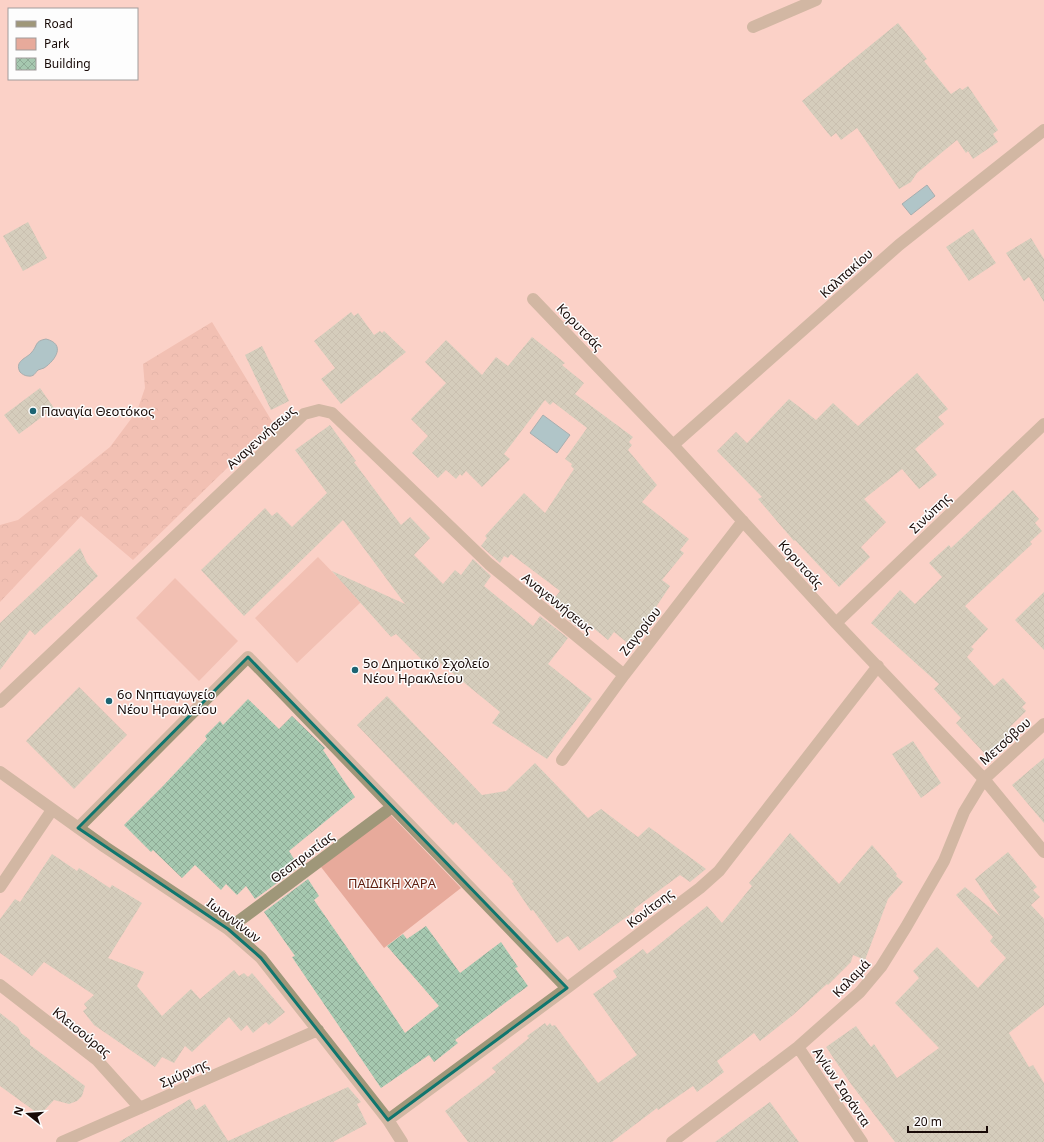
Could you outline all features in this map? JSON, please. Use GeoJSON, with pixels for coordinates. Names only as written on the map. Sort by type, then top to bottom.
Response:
{"type":"FeatureCollection","features":[{"type":"Feature","properties":{"kind":"street"},"geometry":{"type":"LineString","coordinates":[[753,27],[816,0]]}},
{"type":"Feature","properties":{"kind":"street","name":"Καλπακίου"},"geometry":{"type":"LineString","coordinates":[[673,446],[899,245],[1044,130]]}},
{"type":"Feature","properties":{"kind":"street","name":"Κορυτσάς"},"geometry":{"type":"LineString","coordinates":[[533,299],[673,446],[836,623],[984,779],[1044,852]]}},
{"type":"Feature","properties":{"kind":"street","name":"Αναγεννήσεως"},"geometry":{"type":"LineString","coordinates":[[0,702],[304,414],[319,410],[332,413],[489,564],[624,675]]}},
{"type":"Feature","properties":{"kind":"street","name":"Σινώπης"},"geometry":{"type":"LineString","coordinates":[[836,623],[1044,424]]}},
{"type":"Feature","properties":{"kind":"street","name":"Ζαγορίου"},"geometry":{"type":"LineString","coordinates":[[562,760],[624,675],[743,521]]}},
{"type":"Feature","properties":{"kind":"street"},"geometry":{"type":"LineString","coordinates":[[78,828],[248,657],[567,988]]}},
{"type":"Feature","properties":{"kind":"street","name":"Κονίτσης"},"geometry":{"type":"LineString","coordinates":[[388,1120],[700,888],[718,871],[878,666]]}},
{"type":"Feature","properties":{"kind":"street","name":"Μετσόβου"},"geometry":{"type":"LineString","coordinates":[[984,779],[1044,724]]}},
{"type":"Feature","properties":{"kind":"street","name":"Ιωαννίνων"},"geometry":{"type":"LineString","coordinates":[[0,772],[105,847],[228,929],[261,958],[388,1120],[400,1141]]}},
{"type":"Feature","properties":{"kind":"street","name":"Καλαμά"},"geometry":{"type":"LineString","coordinates":[[672,1142],[798,1047],[860,992],[881,967],[906,927],[944,861],[964,812],[984,779]]}},
{"type":"Feature","properties":{"kind":"street","name":"Θεσπρωτίας"},"geometry":{"type":"LineString","coordinates":[[228,929],[392,807]]}},
{"type":"Feature","properties":{"kind":"street"},"geometry":{"type":"LineString","coordinates":[[0,888],[52,810]]}},
{"type":"Feature","properties":{"kind":"street","name":"Κλεισούρας"},"geometry":{"type":"LineString","coordinates":[[0,985],[97,1060],[140,1108]]}},
{"type":"Feature","properties":{"kind":"street","name":"Σμύρνης"},"geometry":{"type":"LineString","coordinates":[[62,1142],[318,1030]]}},
{"type":"Feature","properties":{"kind":"street","name":"Αγίων Σαράντα"},"geometry":{"type":"LineString","coordinates":[[798,1047],[862,1142]]}},
{"type":"Feature","properties":{"kind":"highlighted area"},"geometry":{"type":"Polygon","coordinates":[[[248,657],[567,988],[388,1120],[261,958],[228,929],[78,828],[248,657]]]}},
{"type":"Feature","properties":{"kind":"green space"},"geometry":{"type":"Polygon","coordinates":[[[212,322],[273,423],[133,560],[81,516],[0,602],[0,525],[18,520],[110,447],[137,411],[145,388],[143,364],[212,322]]]}},
{"type":"Feature","properties":{"kind":"green space"},"geometry":{"type":"Polygon","coordinates":[[[318,557],[361,602],[297,663],[255,618],[318,557]]]}},
{"type":"Feature","properties":{"kind":"green space"},"geometry":{"type":"Polygon","coordinates":[[[175,578],[238,641],[199,681],[136,618],[175,578]]]}},
{"type":"Feature","properties":{"kind":"green space","name":"ΠΑΙΔΙΚΗ ΧΑΡΑ"},"geometry":{"type":"Polygon","coordinates":[[[390,814],[461,888],[384,948],[321,867],[390,814]]]}},
{"type":"Feature","properties":{"kind":"water"},"geometry":{"type":"Polygon","coordinates":[[[927,185],[935,196],[911,215],[902,204],[927,185]]]}},
{"type":"Feature","properties":{"kind":"water"},"geometry":{"type":"Polygon","coordinates":[[[46,339],[52,341],[57,348],[57,352],[52,361],[33,375],[27,376],[20,372],[20,362],[31,353],[38,342],[46,339]]]}},
{"type":"Feature","properties":{"kind":"water"},"geometry":{"type":"Polygon","coordinates":[[[543,415],[570,435],[557,453],[530,433],[543,415]]]}},
{"type":"Feature","properties":{"kind":"building"},"geometry":{"type":"Polygon","coordinates":[[[898,23],[927,59],[924,61],[951,94],[960,88],[962,90],[968,86],[998,130],[993,134],[998,142],[973,159],[968,151],[966,153],[957,140],[917,173],[911,182],[899,189],[857,128],[841,140],[836,133],[831,137],[802,101],[898,23]]]}},
{"type":"Feature","properties":{"kind":"building"},"geometry":{"type":"Polygon","coordinates":[[[28,222],[47,258],[23,271],[3,236],[28,222]]]}},
{"type":"Feature","properties":{"kind":"building"},"geometry":{"type":"Polygon","coordinates":[[[973,229],[996,263],[969,281],[946,247],[973,229]]]}},
{"type":"Feature","properties":{"kind":"building"},"geometry":{"type":"Polygon","coordinates":[[[1031,238],[1044,259],[1044,302],[1029,277],[1024,281],[1006,253],[1031,238]]]}},
{"type":"Feature","properties":{"kind":"building"},"geometry":{"type":"Polygon","coordinates":[[[351,312],[354,316],[358,313],[374,335],[380,331],[382,333],[384,331],[406,352],[341,404],[321,379],[335,368],[314,341],[351,312]]]}},
{"type":"Feature","properties":{"kind":"building"},"geometry":{"type":"Polygon","coordinates":[[[532,337],[565,363],[562,365],[584,383],[575,394],[633,437],[629,442],[632,445],[628,450],[657,485],[642,502],[689,539],[680,550],[684,553],[662,580],[670,586],[646,622],[648,623],[630,645],[614,632],[608,640],[586,622],[584,624],[581,622],[577,627],[550,604],[560,591],[511,554],[508,558],[504,556],[500,563],[481,546],[487,538],[485,536],[524,493],[545,513],[574,469],[571,466],[572,464],[565,459],[587,428],[553,402],[550,405],[545,400],[504,454],[510,459],[482,487],[466,471],[462,476],[460,474],[456,479],[446,470],[438,478],[412,453],[428,436],[411,419],[446,383],[425,362],[446,340],[482,375],[496,357],[508,366],[532,337]]]}},
{"type":"Feature","properties":{"kind":"building"},"geometry":{"type":"Polygon","coordinates":[[[262,346],[289,401],[271,410],[245,355],[262,346]]]}},
{"type":"Feature","properties":{"kind":"building"},"geometry":{"type":"Polygon","coordinates":[[[917,373],[948,409],[938,417],[944,424],[915,449],[937,475],[919,489],[902,469],[864,499],[886,522],[861,547],[870,557],[839,587],[795,540],[794,541],[758,499],[762,497],[717,451],[736,432],[747,443],[789,399],[816,420],[833,403],[858,426],[917,373]]]}},
{"type":"Feature","properties":{"kind":"building"},"geometry":{"type":"Polygon","coordinates":[[[40,388],[54,408],[19,434],[4,415],[40,388]]]}},
{"type":"Feature","properties":{"kind":"building"},"geometry":{"type":"Polygon","coordinates":[[[330,425],[356,461],[354,462],[401,525],[410,517],[430,538],[414,555],[443,584],[455,570],[461,575],[473,559],[491,576],[484,586],[533,626],[540,616],[568,638],[548,664],[592,699],[547,759],[492,723],[500,712],[439,662],[433,671],[396,634],[391,637],[332,571],[405,604],[343,520],[244,616],[201,570],[265,508],[272,516],[277,512],[292,527],[327,493],[295,450],[330,425]]]}},
{"type":"Feature","properties":{"kind":"building"},"geometry":{"type":"Polygon","coordinates":[[[1013,490],[1039,519],[1035,523],[1042,531],[1030,542],[1032,544],[965,606],[988,629],[971,647],[974,649],[967,657],[994,686],[1003,678],[1026,703],[1022,707],[1026,711],[1010,727],[1013,730],[986,755],[956,723],[961,718],[934,689],[939,684],[871,623],[900,590],[915,604],[942,577],[929,563],[949,545],[951,548],[1013,490]]]}},
{"type":"Feature","properties":{"kind":"building"},"geometry":{"type":"Polygon","coordinates":[[[80,548],[87,563],[98,576],[35,635],[30,630],[0,670],[0,623],[80,548]]]}},
{"type":"Feature","properties":{"kind":"building"},"geometry":{"type":"Polygon","coordinates":[[[1044,592],[1044,650],[1015,620],[1044,592]]]}},
{"type":"Feature","properties":{"kind":"building"},"geometry":{"type":"Polygon","coordinates":[[[79,687],[127,735],[74,789],[26,741],[79,687]]]}},
{"type":"Feature","properties":{"kind":"building"},"geometry":{"type":"Polygon","coordinates":[[[387,696],[482,795],[506,791],[535,763],[588,818],[601,809],[638,837],[649,827],[706,869],[690,882],[680,875],[634,909],[635,911],[579,951],[568,936],[557,943],[533,910],[531,911],[512,883],[514,882],[456,822],[453,825],[357,725],[387,696]]]}},
{"type":"Feature","properties":{"kind":"building"},"geometry":{"type":"Polygon","coordinates":[[[248,699],[279,729],[292,716],[325,748],[323,750],[355,797],[289,851],[299,867],[255,899],[246,886],[237,895],[226,884],[221,890],[195,865],[182,878],[153,850],[151,852],[124,825],[207,739],[205,736],[220,721],[223,725],[248,699]]]}},
{"type":"Feature","properties":{"kind":"building"},"geometry":{"type":"Polygon","coordinates":[[[913,741],[941,783],[921,798],[892,754],[913,741]]]}},
{"type":"Feature","properties":{"kind":"building"},"geometry":{"type":"Polygon","coordinates":[[[1044,758],[1044,823],[1012,785],[1044,758]]]}},
{"type":"Feature","properties":{"kind":"building"},"geometry":{"type":"Polygon","coordinates":[[[790,833],[839,884],[872,845],[897,874],[896,876],[903,882],[888,899],[865,960],[853,955],[851,962],[828,985],[827,984],[793,1015],[760,1041],[754,1033],[717,1061],[724,1072],[697,1092],[693,1086],[658,1110],[657,1108],[612,1142],[468,1142],[445,1111],[496,1072],[492,1068],[529,1038],[527,1036],[545,1023],[547,1026],[550,1023],[552,1026],[555,1025],[598,1083],[637,1055],[593,994],[617,977],[613,971],[643,949],[647,954],[707,906],[722,923],[752,886],[749,883],[790,833]]]}},
{"type":"Feature","properties":{"kind":"building"},"geometry":{"type":"Polygon","coordinates":[[[1008,852],[1037,887],[1033,890],[1040,897],[1031,905],[1044,919],[1044,1005],[1009,1033],[1029,1067],[1033,1065],[1044,1083],[1044,1142],[895,1142],[851,1084],[826,1047],[856,1026],[871,1047],[874,1044],[897,1078],[939,1048],[895,1003],[919,978],[913,971],[937,947],[978,988],[1006,958],[990,941],[993,937],[956,895],[965,887],[1000,916],[975,879],[1008,852]]]}},
{"type":"Feature","properties":{"kind":"building"},"geometry":{"type":"Polygon","coordinates":[[[52,854],[77,871],[79,868],[110,888],[112,885],[142,903],[108,958],[144,972],[137,986],[162,1016],[191,989],[200,999],[234,970],[239,976],[244,973],[248,977],[252,973],[285,1012],[269,1025],[266,1022],[253,1033],[247,1025],[241,1031],[229,1017],[192,1052],[185,1046],[174,1063],[162,1057],[155,1067],[94,1025],[83,1011],[87,1008],[84,1004],[94,995],[44,962],[32,976],[0,953],[0,919],[15,899],[20,902],[52,854]]]}},
{"type":"Feature","properties":{"kind":"building"},"geometry":{"type":"Polygon","coordinates":[[[308,879],[319,896],[314,900],[405,1033],[439,1006],[387,946],[403,934],[407,939],[426,926],[460,973],[501,942],[518,967],[515,968],[528,986],[455,1040],[458,1043],[434,1062],[429,1055],[381,1088],[292,957],[295,956],[264,912],[308,879]]]}},
{"type":"Feature","properties":{"kind":"building"},"geometry":{"type":"Polygon","coordinates":[[[0,1013],[18,1027],[21,1033],[30,1040],[30,1045],[85,1086],[82,1096],[77,1101],[69,1104],[54,1100],[40,1115],[0,1086],[0,1013]]]}},
{"type":"Feature","properties":{"kind":"building"},"geometry":{"type":"Polygon","coordinates":[[[348,1087],[361,1102],[357,1104],[367,1124],[333,1142],[119,1142],[190,1099],[196,1110],[205,1104],[228,1141],[348,1087]]]}},
{"type":"Feature","properties":{"kind":"building"},"geometry":{"type":"Polygon","coordinates":[[[770,1102],[799,1142],[715,1142],[770,1102]]]}},
{"type":"Feature","properties":{"kind":"place","name":"Παναγία Θεοτόκος"},"geometry":{"type":"Point","coordinates":[33,411]}},
{"type":"Feature","properties":{"kind":"place","name":"5ο Δημοτικό Σχολείο Νέου Ηρακλείου"},"geometry":{"type":"Point","coordinates":[355,670]}},
{"type":"Feature","properties":{"kind":"place","name":"6ο Νηπιαγωγείο Νέου Ηρακλείου"},"geometry":{"type":"Point","coordinates":[109,701]}}]}
